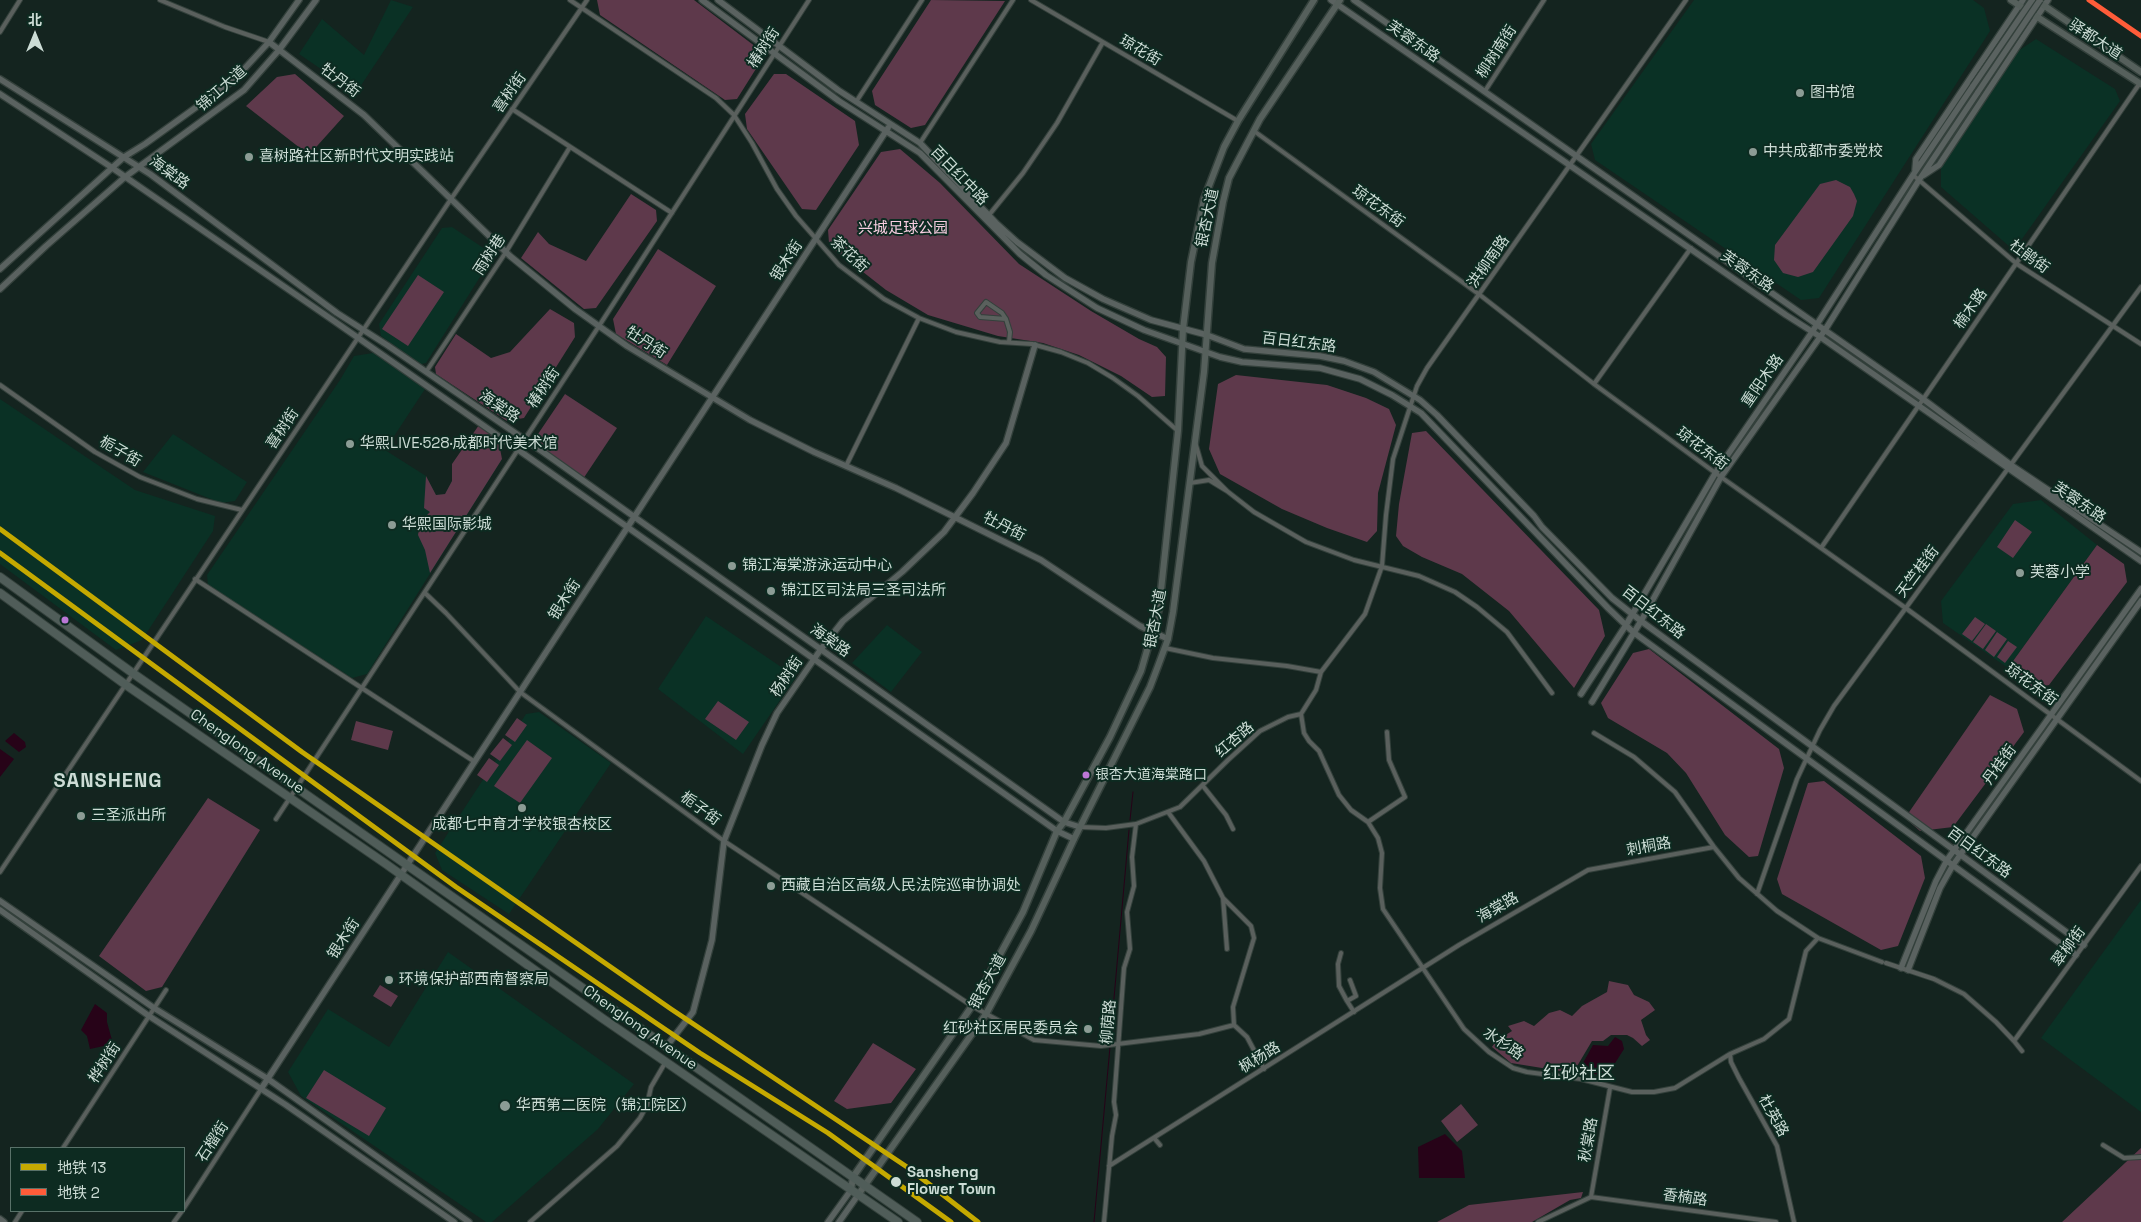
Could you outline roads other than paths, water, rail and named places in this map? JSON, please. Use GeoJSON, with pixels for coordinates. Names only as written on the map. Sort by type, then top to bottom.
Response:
{"type":"FeatureCollection","features":[{"type":"Feature","properties":{"kind":"highway","name":"Chenglong Avenue"},"geometry":{"type":"LineString","coordinates":[[0,578],[134,674],[917,1222]]}},
{"type":"Feature","properties":{"kind":"highway","name":"Chenglong Avenue"},"geometry":{"type":"LineString","coordinates":[[0,593],[126,685],[401,875],[665,1063],[898,1222]]}},
{"type":"Feature","properties":{"kind":"main road","name":"银杏大道"},"geometry":{"type":"LineString","coordinates":[[851,1190],[853,1177],[972,1006],[1023,912],[1057,831],[1064,822],[1110,737],[1141,671],[1159,609],[1178,431],[1183,330],[1191,262],[1204,199],[1224,148],[1238,121],[1314,0]]}},
{"type":"Feature","properties":{"kind":"main road","name":"驿都大道"},"geometry":{"type":"LineString","coordinates":[[2011,0],[2021,3],[2036,17],[2140,84]]}},
{"type":"Feature","properties":{"kind":"main road","name":"驿都大道"},"geometry":{"type":"LineString","coordinates":[[2042,1],[2141,72]]}},
{"type":"Feature","properties":{"kind":"main road","name":"银杏大道"},"geometry":{"type":"LineString","coordinates":[[858,1194],[986,1014],[1031,931],[1074,839],[1150,687],[1168,639],[1173,612],[1188,484],[1196,443],[1206,352],[1212,263],[1219,217],[1230,178],[1254,130],[1338,2]]}},
{"type":"Feature","properties":{"kind":"street"},"geometry":{"type":"LineString","coordinates":[[0,32],[20,0]]}},
{"type":"Feature","properties":{"kind":"street","name":"牡丹街"},"geometry":{"type":"LineString","coordinates":[[160,0],[225,27],[269,42],[364,115],[506,252],[599,326],[641,355],[750,420],[1041,560],[1153,633],[1168,639]]}},
{"type":"Feature","properties":{"kind":"street","name":"锦江大道"},"geometry":{"type":"LineString","coordinates":[[0,269],[111,167],[234,80],[269,42],[299,0]]}},
{"type":"Feature","properties":{"kind":"street","name":"锦江大道"},"geometry":{"type":"LineString","coordinates":[[0,289],[125,177],[140,168],[244,90],[279,50],[316,0]]}},
{"type":"Feature","properties":{"kind":"street","name":"茶花街"},"geometry":{"type":"LineString","coordinates":[[570,0],[702,87],[734,115],[777,189],[796,216],[838,265],[884,299],[918,318],[956,332],[1035,345],[1061,352],[1113,378],[1138,396],[1178,431]]}},
{"type":"Feature","properties":{"kind":"street","name":"喜树街"},"geometry":{"type":"LineString","coordinates":[[0,872],[134,674],[195,579],[512,109],[588,0]]}},
{"type":"Feature","properties":{"kind":"street","name":"百日红中路"},"geometry":{"type":"LineString","coordinates":[[702,0],[839,101],[920,153],[999,235],[1046,275],[1097,308],[1144,330],[1206,352]]}},
{"type":"Feature","properties":{"kind":"street","name":"百日红中路"},"geometry":{"type":"LineString","coordinates":[[718,0],[838,90],[920,142],[1017,242],[1065,278],[1103,299],[1151,320],[1207,335]]}},
{"type":"Feature","properties":{"kind":"street","name":"椿树街"},"geometry":{"type":"LineString","coordinates":[[295,787],[425,593],[809,0]]}},
{"type":"Feature","properties":{"kind":"street"},"geometry":{"type":"LineString","coordinates":[[856,102],[922,0]]}},
{"type":"Feature","properties":{"kind":"street"},"geometry":{"type":"LineString","coordinates":[[920,142],[1013,0]]}},
{"type":"Feature","properties":{"kind":"street","name":"琼花街"},"geometry":{"type":"LineString","coordinates":[[1031,0],[1238,121]]}},
{"type":"Feature","properties":{"kind":"street","name":"芙蓉东路"},"geometry":{"type":"LineString","coordinates":[[1330,0],[1338,2],[1569,165],[1918,406],[2141,552]]}},
{"type":"Feature","properties":{"kind":"street","name":"芙蓉东路"},"geometry":{"type":"LineString","coordinates":[[1354,0],[1485,91],[1575,157],[1923,399],[2010,468],[2141,561]]}},
{"type":"Feature","properties":{"kind":"street","name":"柳树南街"},"geometry":{"type":"LineString","coordinates":[[1485,91],[1544,0]]}},
{"type":"Feature","properties":{"kind":"street","name":"洪柳南路"},"geometry":{"type":"LineString","coordinates":[[1301,714],[1316,690],[1321,672],[1365,614],[1382,566],[1393,459],[1413,395],[1428,368],[1686,0]]}},
{"type":"Feature","properties":{"kind":"street","name":"重阳木路"},"geometry":{"type":"LineString","coordinates":[[1581,694],[1626,625],[1716,472],[1812,332],[1914,174],[2032,0]]}},
{"type":"Feature","properties":{"kind":"street"},"geometry":{"type":"LineString","coordinates":[[1920,178],[1939,165],[2036,17],[2042,1]]}},
{"type":"Feature","properties":{"kind":"street","name":"重阳木路"},"geometry":{"type":"LineString","coordinates":[[1592,702],[1641,621],[1721,477],[1824,330],[1920,178],[2042,1]]}},
{"type":"Feature","properties":{"kind":"street"},"geometry":{"type":"LineString","coordinates":[[1914,174],[1916,160],[2021,3]]}},
{"type":"Feature","properties":{"kind":"street"},"geometry":{"type":"LineString","coordinates":[[989,215],[1023,173],[1057,123],[1103,42]]}},
{"type":"Feature","properties":{"kind":"street","name":"海棠路"},"geometry":{"type":"LineString","coordinates":[[0,79],[140,168],[337,313],[364,329],[524,439],[1064,822],[1080,827]]}},
{"type":"Feature","properties":{"kind":"street","name":"楠木路"},"geometry":{"type":"LineString","coordinates":[[1821,548],[2140,84]]}},
{"type":"Feature","properties":{"kind":"street","name":"海棠路"},"geometry":{"type":"LineString","coordinates":[[0,94],[111,167],[517,449],[1057,831],[1074,839]]}},
{"type":"Feature","properties":{"kind":"street"},"geometry":{"type":"LineString","coordinates":[[512,109],[672,213]]}},
{"type":"Feature","properties":{"kind":"street","name":"银木街"},"geometry":{"type":"LineString","coordinates":[[261,1089],[890,124]]}},
{"type":"Feature","properties":{"kind":"street","name":"琼花东街"},"geometry":{"type":"LineString","coordinates":[[1254,130],[1480,295],[1594,384],[2058,718],[2141,781]]}},
{"type":"Feature","properties":{"kind":"street","name":"雨树巷"},"geometry":{"type":"LineString","coordinates":[[426,372],[506,252],[570,147]]}},
{"type":"Feature","properties":{"kind":"street","name":"杜鹃街"},"geometry":{"type":"LineString","coordinates":[[1914,174],[2017,264],[2141,344]]}},
{"type":"Feature","properties":{"kind":"street"},"geometry":{"type":"LineString","coordinates":[[1594,384],[1691,248]]}},
{"type":"Feature","properties":{"kind":"street","name":"天竺桂街"},"geometry":{"type":"LineString","coordinates":[[1757,894],[1794,787],[1812,746],[1834,706],[2141,287]]}},
{"type":"Feature","properties":{"kind":"street"},"geometry":{"type":"LineString","coordinates":[[1006,319],[980,318],[977,313],[986,302],[997,310],[1006,319],[1010,332],[1009,342]]}},
{"type":"Feature","properties":{"kind":"street"},"geometry":{"type":"LineString","coordinates":[[995,318],[998,314],[997,310]]}},
{"type":"Feature","properties":{"kind":"street"},"geometry":{"type":"LineString","coordinates":[[846,466],[918,318]]}},
{"type":"Feature","properties":{"kind":"street","name":"百日红东路"},"geometry":{"type":"LineString","coordinates":[[1207,335],[1244,349],[1320,356],[1344,361],[1374,372],[1413,395],[1437,415],[1534,516],[1542,528],[1612,598],[2084,945]]}},
{"type":"Feature","properties":{"kind":"street","name":"杨树街"},"geometry":{"type":"LineString","coordinates":[[666,1047],[692,1012],[702,981],[717,910],[724,841],[762,744],[777,714],[820,649],[843,621],[902,572],[944,532],[955,517],[1006,443],[1035,345]]}},
{"type":"Feature","properties":{"kind":"street","name":"百日红东路"},"geometry":{"type":"LineString","coordinates":[[1206,352],[1242,362],[1300,365],[1336,372],[1360,379],[1410,406],[1438,430],[1634,632],[2076,955]]}},
{"type":"Feature","properties":{"kind":"street","name":"栀子街"},"geometry":{"type":"LineString","coordinates":[[0,385],[95,452],[140,477],[197,499],[242,510]]}},
{"type":"Feature","properties":{"kind":"street"},"geometry":{"type":"LineString","coordinates":[[1196,443],[1202,466],[1227,491]]}},
{"type":"Feature","properties":{"kind":"street"},"geometry":{"type":"LineString","coordinates":[[1188,484],[1209,480],[1254,512],[1306,542],[1354,560],[1382,566],[1435,582],[1477,607],[1506,632],[1552,693]]}},
{"type":"Feature","properties":{"kind":"street"},"geometry":{"type":"LineString","coordinates":[[195,579],[475,762]]}},
{"type":"Feature","properties":{"kind":"street","name":"丹桂街"},"geometry":{"type":"LineString","coordinates":[[1901,968],[1936,881],[1947,860],[2141,588]]}},
{"type":"Feature","properties":{"kind":"street","name":"栀子街"},"geometry":{"type":"LineString","coordinates":[[425,593],[520,692],[724,841],[972,1006],[1034,1040],[1106,1045],[1199,1034],[1234,1025]]}},
{"type":"Feature","properties":{"kind":"street","name":"丹桂街"},"geometry":{"type":"LineString","coordinates":[[1908,970],[1936,896],[1953,865],[2141,601]]}},
{"type":"Feature","properties":{"kind":"street"},"geometry":{"type":"LineString","coordinates":[[1165,648],[1213,658],[1287,666],[1321,672]]}},
{"type":"Feature","properties":{"kind":"street","name":"红杏路"},"geometry":{"type":"LineString","coordinates":[[1080,827],[1106,828],[1136,824],[1180,807],[1260,731],[1288,717],[1301,714]]}},
{"type":"Feature","properties":{"kind":"street","name":"水杉路"},"geometry":{"type":"LineString","coordinates":[[1301,714],[1304,733],[1309,742],[1319,751],[1339,795],[1351,810],[1368,822],[1378,838],[1382,853],[1380,888],[1383,909],[1464,1029],[1489,1052],[1513,1068],[1527,1072],[1581,1079],[1610,1088],[1632,1092],[1654,1092],[1675,1088],[1730,1054],[1764,1039],[1790,1018],[1806,951],[1818,938]]}},
{"type":"Feature","properties":{"kind":"street"},"geometry":{"type":"LineString","coordinates":[[1368,822],[1405,798],[1389,760],[1387,732]]}},
{"type":"Feature","properties":{"kind":"street"},"geometry":{"type":"LineString","coordinates":[[1594,733],[1634,757],[1675,792],[1714,847],[1740,878],[1777,911],[1818,938],[1884,963],[1934,979],[1964,994],[1996,1022],[2022,1052]]}},
{"type":"Feature","properties":{"kind":"street"},"geometry":{"type":"LineString","coordinates":[[1203,786],[1226,815],[1234,829]]}},
{"type":"Feature","properties":{"kind":"street"},"geometry":{"type":"LineString","coordinates":[[276,819],[295,787]]}},
{"type":"Feature","properties":{"kind":"street"},"geometry":{"type":"LineString","coordinates":[[1168,812],[1204,861],[1223,898],[1251,926],[1254,938],[1234,1007],[1234,1025],[1247,1037],[1264,1069]]}},
{"type":"Feature","properties":{"kind":"street","name":"柳荫路"},"geometry":{"type":"LineString","coordinates":[[1104,1222],[1116,1115],[1114,1102],[1116,1044],[1124,968],[1130,949],[1127,912],[1134,886],[1132,857],[1136,824]]}},
{"type":"Feature","properties":{"kind":"street","name":"刺桐路"},"geometry":{"type":"LineString","coordinates":[[1588,870],[1714,847]]}},
{"type":"Feature","properties":{"kind":"street","name":"翠柳街"},"geometry":{"type":"LineString","coordinates":[[2014,1041],[2141,866]]}},
{"type":"Feature","properties":{"kind":"street","name":"海棠路"},"geometry":{"type":"LineString","coordinates":[[1423,969],[1588,870]]}},
{"type":"Feature","properties":{"kind":"street"},"geometry":{"type":"LineString","coordinates":[[1223,898],[1227,949]]}},
{"type":"Feature","properties":{"kind":"street"},"geometry":{"type":"LineString","coordinates":[[0,901],[154,1008],[268,1080],[469,1222]]}},
{"type":"Feature","properties":{"kind":"street"},"geometry":{"type":"LineString","coordinates":[[0,910],[149,1016],[261,1089],[454,1222]]}},
{"type":"Feature","properties":{"kind":"street"},"geometry":{"type":"LineString","coordinates":[[1341,953],[1338,964],[1339,986],[1354,1012]]}},
{"type":"Feature","properties":{"kind":"street","name":"枫杨路"},"geometry":{"type":"LineString","coordinates":[[1109,1166],[1423,969]]}},
{"type":"Feature","properties":{"kind":"street"},"geometry":{"type":"LineString","coordinates":[[1347,1001],[1356,996],[1350,980]]}},
{"type":"Feature","properties":{"kind":"street","name":"桦树街"},"geometry":{"type":"LineString","coordinates":[[64,1147],[166,990]]}},
{"type":"Feature","properties":{"kind":"street","name":"杜英路"},"geometry":{"type":"LineString","coordinates":[[1730,1054],[1739,1078],[1777,1146],[1794,1222]]}},
{"type":"Feature","properties":{"kind":"street"},"geometry":{"type":"LineString","coordinates":[[530,1222],[617,1146],[643,1111],[651,1087],[665,1063]]}},
{"type":"Feature","properties":{"kind":"street","name":"秋棠路"},"geometry":{"type":"LineString","coordinates":[[1591,1197],[1610,1088]]}},
{"type":"Feature","properties":{"kind":"street","name":"石榴街"},"geometry":{"type":"LineString","coordinates":[[185,1206],[261,1089]]}},
{"type":"Feature","properties":{"kind":"street"},"geometry":{"type":"LineString","coordinates":[[1154,1139],[1160,1145]]}},
{"type":"Feature","properties":{"kind":"street"},"geometry":{"type":"LineString","coordinates":[[2103,1145],[2124,1158],[2141,1157]]}},
{"type":"Feature","properties":{"kind":"street","name":"银杏大道"},"geometry":{"type":"LineString","coordinates":[[828,1222],[851,1190]]}},
{"type":"Feature","properties":{"kind":"street","name":"银杏大道"},"geometry":{"type":"LineString","coordinates":[[839,1222],[858,1194]]}},
{"type":"Feature","properties":{"kind":"street"},"geometry":{"type":"LineString","coordinates":[[1538,1222],[1591,1197]]}},
{"type":"Feature","properties":{"kind":"street","name":"香楠路"},"geometry":{"type":"LineString","coordinates":[[1591,1197],[1776,1222]]}},
{"type":"Feature","properties":{"kind":"street"},"geometry":{"type":"LineString","coordinates":[[0,1219],[4,1222]]}},
{"type":"Feature","properties":{"kind":"waterway"},"geometry":{"type":"LineString","coordinates":[[1130,820],[1133,792]]}},
{"type":"Feature","properties":{"kind":"waterway"},"geometry":{"type":"LineString","coordinates":[[1110,1043],[1129,830]]}},
{"type":"Feature","properties":{"kind":"waterway"},"geometry":{"type":"LineString","coordinates":[[1094,1222],[1110,1047]]}},
{"type":"Feature","properties":{"kind":"metro line","name":"2"},"geometry":{"type":"LineString","coordinates":[[2089,0],[2141,36]]}},
{"type":"Feature","properties":{"kind":"metro line","name":"13"},"geometry":{"type":"LineString","coordinates":[[0,529],[302,752],[671,1009],[907,1167],[978,1222]]}},
{"type":"Feature","properties":{"kind":"metro line","name":"13"},"geometry":{"type":"LineString","coordinates":[[0,553],[456,887],[700,1053],[828,1133],[951,1222]]}},
{"type":"Feature","properties":{"kind":"place","name":"图书馆"},"geometry":{"type":"Point","coordinates":[1800,93]}},
{"type":"Feature","properties":{"kind":"place","name":"中共成都市委党校"},"geometry":{"type":"Point","coordinates":[1753,152]}},
{"type":"Feature","properties":{"kind":"place","name":"喜树路社区新时代文明实践站"},"geometry":{"type":"Point","coordinates":[249,157]}},
{"type":"Feature","properties":{"kind":"place","name":"华熙LIVE·528·成都时代美术馆"},"geometry":{"type":"Point","coordinates":[350,444]}},
{"type":"Feature","properties":{"kind":"place","name":"华熙国际影城"},"geometry":{"type":"Point","coordinates":[392,525]}},
{"type":"Feature","properties":{"kind":"place","name":"锦江海棠游泳运动中心"},"geometry":{"type":"Point","coordinates":[732,566]}},
{"type":"Feature","properties":{"kind":"place","name":"芙蓉小学"},"geometry":{"type":"Point","coordinates":[2020,573]}},
{"type":"Feature","properties":{"kind":"place","name":"锦江区司法局三圣司法所"},"geometry":{"type":"Point","coordinates":[771,591]}},
{"type":"Feature","properties":{"kind":"place","name":"银杏大道海棠路口"},"geometry":{"type":"Point","coordinates":[1086,775]}},
{"type":"Feature","properties":{"kind":"place","name":"成都七中育才学校银杏校区"},"geometry":{"type":"Point","coordinates":[522,808]}},
{"type":"Feature","properties":{"kind":"place","name":"三圣派出所"},"geometry":{"type":"Point","coordinates":[81,816]}},
{"type":"Feature","properties":{"kind":"place","name":"西藏自治区高级人民法院巡审协调处"},"geometry":{"type":"Point","coordinates":[771,886]}},
{"type":"Feature","properties":{"kind":"place","name":"环境保护部西南督察局"},"geometry":{"type":"Point","coordinates":[389,980]}},
{"type":"Feature","properties":{"kind":"place","name":"红砂社区居民委员会"},"geometry":{"type":"Point","coordinates":[1088,1029]}},
{"type":"Feature","properties":{"kind":"place","name":"华西第二医院（锦江院区）"},"geometry":{"type":"Point","coordinates":[505,1106]}},
{"type":"Feature","properties":{"kind":"place","name":"Sansheng Flower Town"},"geometry":{"type":"Point","coordinates":[896,1182]}},
{"type":"Feature","properties":{"kind":"district","name":"SANSHENG"},"geometry":{"type":"Point","coordinates":[108,782]}},
{"type":"Feature","properties":{"kind":"district","name":"红砂社区"},"geometry":{"type":"Point","coordinates":[1579,1074]}},
{"type":"Feature","properties":{"kind":"park label","name":"兴城足球公园"},"geometry":{"type":"Point","coordinates":[903,229]}}]}
